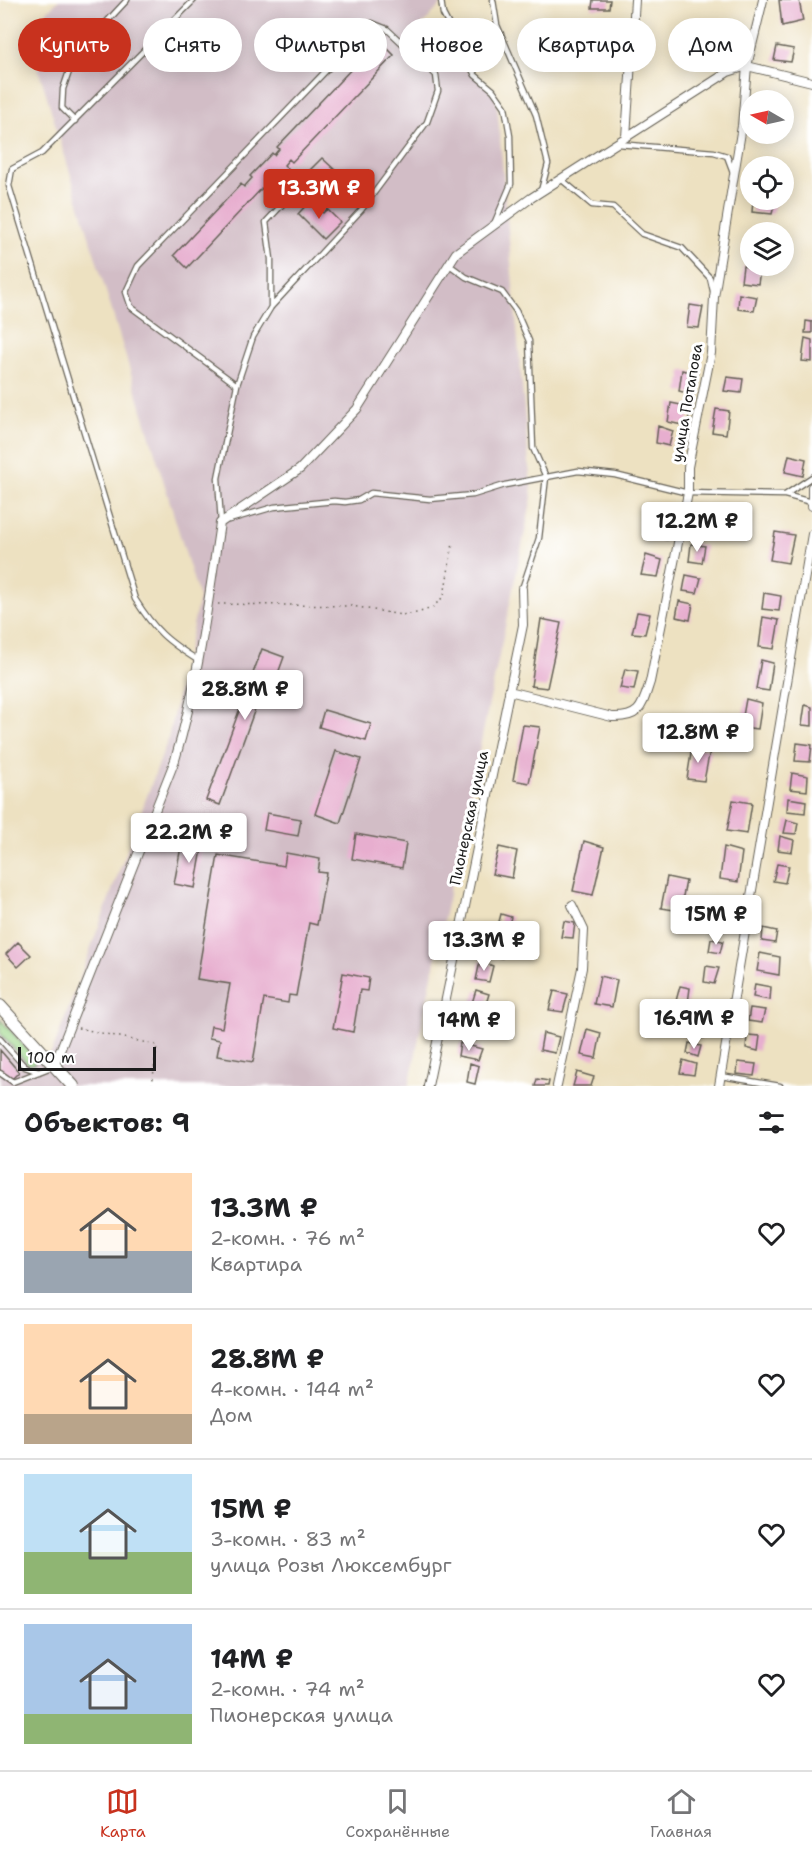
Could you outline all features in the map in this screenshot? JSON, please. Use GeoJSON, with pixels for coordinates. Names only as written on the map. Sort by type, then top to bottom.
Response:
{"type":"FeatureCollection","features":[{"type":"Feature","properties":{"kind":"main road"},"geometry":{"type":"LineString","coordinates":[[0,1006],[74,1086]]}},
{"type":"Feature","properties":{"kind":"street"},"geometry":{"type":"LineString","coordinates":[[626,137],[635,0]]}},
{"type":"Feature","properties":{"kind":"street","name":"улица Потапова"},"geometry":{"type":"LineString","coordinates":[[754,37],[763,0]]}},
{"type":"Feature","properties":{"kind":"street"},"geometry":{"type":"LineString","coordinates":[[754,68],[812,82]]}},
{"type":"Feature","properties":{"kind":"street"},"geometry":{"type":"LineString","coordinates":[[54,1066],[175,760],[199,661],[220,523],[300,469],[357,408],[456,253],[541,191],[728,72]]}},
{"type":"Feature","properties":{"kind":"street","name":"улица Потапова"},"geometry":{"type":"LineString","coordinates":[[509,691],[612,717],[628,717],[641,709],[650,682],[688,493],[688,467],[711,353],[714,297],[742,126],[746,72]]}},
{"type":"Feature","properties":{"kind":"street"},"geometry":{"type":"LineString","coordinates":[[812,487],[812,504]]}},
{"type":"Feature","properties":{"kind":"street"},"geometry":{"type":"LineString","coordinates":[[719,1086],[812,534]]}},
{"type":"Feature","properties":{"kind":"street","name":"Пионерская улица"},"geometry":{"type":"LineString","coordinates":[[428,1086],[523,624],[522,589]]}},
{"type":"Feature","properties":{"kind":"street"},"geometry":{"type":"LineString","coordinates":[[557,1086],[582,968],[584,930],[572,905]]}},
{"type":"Feature","properties":{"kind":"lane"},"geometry":{"type":"LineString","coordinates":[[75,120],[62,108],[63,89],[74,57],[128,0]]}},
{"type":"Feature","properties":{"kind":"lane"},"geometry":{"type":"LineString","coordinates":[[194,0],[42,153],[12,169],[9,186],[135,599],[148,621],[167,641],[199,661]]}},
{"type":"Feature","properties":{"kind":"lane"},"geometry":{"type":"LineString","coordinates":[[441,0],[443,14],[475,75],[493,90],[505,107],[510,136],[511,184],[493,226]]}},
{"type":"Feature","properties":{"kind":"lane"},"geometry":{"type":"LineString","coordinates":[[493,0],[497,25],[536,115],[548,164],[541,191]]}},
{"type":"Feature","properties":{"kind":"lane"},"geometry":{"type":"LineString","coordinates":[[237,385],[131,307],[126,292],[138,266],[372,23],[387,29],[436,75],[438,91],[428,122],[362,209],[271,307],[253,337],[237,385],[218,478],[220,523],[274,507],[359,500],[371,492],[430,500],[473,495],[505,484],[578,471],[615,475],[688,493],[784,495],[812,504]]}},
{"type":"Feature","properties":{"kind":"lane"},"geometry":{"type":"LineString","coordinates":[[614,144],[714,152],[727,156],[734,174]]}},
{"type":"Feature","properties":{"kind":"lane"},"geometry":{"type":"LineString","coordinates":[[561,179],[591,205],[613,207],[642,234],[682,248],[710,278],[714,297]]}},
{"type":"Feature","properties":{"kind":"lane"},"geometry":{"type":"LineString","coordinates":[[271,307],[271,259],[266,222],[304,182]]}},
{"type":"Feature","properties":{"kind":"lane"},"geometry":{"type":"LineString","coordinates":[[448,264],[466,277],[502,292],[516,311],[529,341],[533,448],[546,477],[539,538],[522,589]]}},
{"type":"Feature","properties":{"kind":"lane"},"geometry":{"type":"LineString","coordinates":[[784,495],[812,477]]}},
{"type":"Feature","properties":{"kind":"lane"},"geometry":{"type":"LineString","coordinates":[[0,1039],[24,1067],[39,1072]]}},
{"type":"Feature","properties":{"kind":"lane"},"geometry":{"type":"LineString","coordinates":[[0,1073],[14,1082],[54,1066]]}},
{"type":"Feature","properties":{"kind":"lane"},"geometry":{"type":"LineString","coordinates":[[721,1076],[780,1086]]}},
{"type":"Feature","properties":{"kind":"path"},"geometry":{"type":"LineString","coordinates":[[208,604],[352,606],[401,615],[417,614],[432,608],[444,596],[453,543]]}},
{"type":"Feature","properties":{"kind":"path"},"geometry":{"type":"LineString","coordinates":[[70,1026],[157,1045],[152,1086]]}},
{"type":"Feature","properties":{"kind":"shaded area"},"geometry":{"type":"Polygon","coordinates":[[[59,0],[445,0],[429,18],[399,18],[399,72],[469,72],[496,93],[532,498],[409,1086],[0,1086],[0,1018],[45,1064],[55,1045],[168,739],[199,598],[39,72],[131,72],[131,18],[40,18],[59,0]]]}},
{"type":"Feature","properties":{"kind":"green space"},"geometry":{"type":"Polygon","coordinates":[[[0,1019],[35,1058],[34,1064],[28,1064],[0,1033],[0,1019]]]}},
{"type":"Feature","properties":{"kind":"building"},"geometry":{"type":"Polygon","coordinates":[[[593,0],[610,0],[609,8],[592,8],[593,0]]]}},
{"type":"Feature","properties":{"kind":"building"},"geometry":{"type":"Polygon","coordinates":[[[779,0],[799,0],[803,21],[782,26],[779,0]]]}},
{"type":"Feature","properties":{"kind":"building"},"geometry":{"type":"Polygon","coordinates":[[[777,46],[794,49],[791,62],[774,60],[777,46]]]}},
{"type":"Feature","properties":{"kind":"building"},"geometry":{"type":"Polygon","coordinates":[[[387,48],[394,55],[387,62],[387,48]]]}},
{"type":"Feature","properties":{"kind":"building"},"geometry":{"type":"Polygon","coordinates":[[[348,72],[378,72],[292,162],[289,159],[284,165],[288,169],[266,192],[262,188],[187,268],[174,255],[241,184],[244,187],[252,178],[250,176],[272,153],[274,155],[279,149],[277,147],[348,72]]]}},
{"type":"Feature","properties":{"kind":"building"},"geometry":{"type":"Polygon","coordinates":[[[322,158],[335,170],[322,183],[309,171],[322,158]]]}},
{"type":"Feature","properties":{"kind":"building"},"geometry":{"type":"Polygon","coordinates":[[[310,201],[323,213],[327,209],[340,222],[323,239],[298,214],[310,201]]]}},
{"type":"Feature","properties":{"kind":"building"},"geometry":{"type":"Polygon","coordinates":[[[752,210],[773,210],[772,214],[752,212],[752,210]]]}},
{"type":"Feature","properties":{"kind":"building"},"geometry":{"type":"Polygon","coordinates":[[[742,276],[759,276],[758,284],[741,282],[742,276]]]}},
{"type":"Feature","properties":{"kind":"building"},"geometry":{"type":"Polygon","coordinates":[[[739,294],[757,297],[754,311],[738,309],[739,294]]]}},
{"type":"Feature","properties":{"kind":"building"},"geometry":{"type":"Polygon","coordinates":[[[690,305],[703,307],[699,328],[687,327],[690,305]]]}},
{"type":"Feature","properties":{"kind":"building"},"geometry":{"type":"Polygon","coordinates":[[[806,321],[812,322],[812,333],[805,333],[806,321]]]}},
{"type":"Feature","properties":{"kind":"building"},"geometry":{"type":"Polygon","coordinates":[[[805,338],[812,340],[812,362],[802,361],[805,338]]]}},
{"type":"Feature","properties":{"kind":"building"},"geometry":{"type":"Polygon","coordinates":[[[682,370],[698,374],[694,395],[679,391],[682,370]]]}},
{"type":"Feature","properties":{"kind":"building"},"geometry":{"type":"Polygon","coordinates":[[[727,377],[743,379],[741,393],[724,391],[727,377]]]}},
{"type":"Feature","properties":{"kind":"building"},"geometry":{"type":"Polygon","coordinates":[[[671,403],[691,407],[687,426],[668,422],[671,403]]]}},
{"type":"Feature","properties":{"kind":"building"},"geometry":{"type":"Polygon","coordinates":[[[716,409],[729,411],[726,434],[712,432],[716,409]]]}},
{"type":"Feature","properties":{"kind":"building"},"geometry":{"type":"Polygon","coordinates":[[[658,426],[673,431],[669,446],[656,443],[658,426]]]}},
{"type":"Feature","properties":{"kind":"building"},"geometry":{"type":"Polygon","coordinates":[[[789,455],[806,459],[803,476],[785,472],[789,455]]]}},
{"type":"Feature","properties":{"kind":"building"},"geometry":{"type":"Polygon","coordinates":[[[652,521],[671,524],[667,540],[650,537],[652,521]]]}},
{"type":"Feature","properties":{"kind":"building"},"geometry":{"type":"Polygon","coordinates":[[[775,532],[794,535],[788,563],[770,560],[775,532]]]}},
{"type":"Feature","properties":{"kind":"building"},"geometry":{"type":"Polygon","coordinates":[[[691,544],[705,546],[702,563],[689,561],[691,544]]]}},
{"type":"Feature","properties":{"kind":"building"},"geometry":{"type":"Polygon","coordinates":[[[646,555],[662,560],[658,577],[641,575],[646,555]]]}},
{"type":"Feature","properties":{"kind":"building"},"geometry":{"type":"Polygon","coordinates":[[[686,575],[701,578],[697,593],[683,591],[686,575]]]}},
{"type":"Feature","properties":{"kind":"building"},"geometry":{"type":"Polygon","coordinates":[[[764,593],[781,596],[779,611],[762,609],[764,593]]]}},
{"type":"Feature","properties":{"kind":"building"},"geometry":{"type":"Polygon","coordinates":[[[679,601],[693,604],[690,620],[676,617],[679,601]]]}},
{"type":"Feature","properties":{"kind":"building"},"geometry":{"type":"Polygon","coordinates":[[[637,612],[650,614],[645,634],[632,633],[637,612]]]}},
{"type":"Feature","properties":{"kind":"building"},"geometry":{"type":"Polygon","coordinates":[[[763,617],[779,620],[774,649],[759,647],[763,617]]]}},
{"type":"Feature","properties":{"kind":"building"},"geometry":{"type":"Polygon","coordinates":[[[541,619],[561,623],[547,688],[531,686],[541,619]]]}},
{"type":"Feature","properties":{"kind":"building"},"geometry":{"type":"Polygon","coordinates":[[[262,649],[284,657],[272,690],[263,687],[220,805],[206,800],[262,649]]]}},
{"type":"Feature","properties":{"kind":"building"},"geometry":{"type":"Polygon","coordinates":[[[761,660],[773,663],[769,691],[756,689],[761,660]]]}},
{"type":"Feature","properties":{"kind":"building"},"geometry":{"type":"Polygon","coordinates":[[[625,669],[638,671],[634,690],[620,688],[625,669]]]}},
{"type":"Feature","properties":{"kind":"building"},"geometry":{"type":"Polygon","coordinates":[[[746,699],[762,703],[758,729],[741,727],[746,699]]]}},
{"type":"Feature","properties":{"kind":"building"},"geometry":{"type":"Polygon","coordinates":[[[805,705],[812,707],[812,726],[802,725],[805,705]]]}},
{"type":"Feature","properties":{"kind":"building"},"geometry":{"type":"Polygon","coordinates":[[[324,710],[371,724],[366,741],[319,727],[324,710]]]}},
{"type":"Feature","properties":{"kind":"building"},"geometry":{"type":"Polygon","coordinates":[[[523,725],[540,727],[529,783],[513,780],[523,725]]]}},
{"type":"Feature","properties":{"kind":"building"},"geometry":{"type":"Polygon","coordinates":[[[797,743],[812,745],[810,762],[795,761],[797,743]]]}},
{"type":"Feature","properties":{"kind":"building"},"geometry":{"type":"Polygon","coordinates":[[[692,747],[710,750],[704,781],[687,779],[692,747]]]}},
{"type":"Feature","properties":{"kind":"building"},"geometry":{"type":"Polygon","coordinates":[[[336,751],[361,759],[340,823],[315,814],[336,751]]]}},
{"type":"Feature","properties":{"kind":"building"},"geometry":{"type":"Polygon","coordinates":[[[792,773],[808,776],[807,791],[790,789],[792,773]]]}},
{"type":"Feature","properties":{"kind":"building"},"geometry":{"type":"Polygon","coordinates":[[[788,798],[806,801],[805,813],[787,811],[788,798]]]}},
{"type":"Feature","properties":{"kind":"building"},"geometry":{"type":"Polygon","coordinates":[[[733,800],[752,803],[747,834],[727,831],[733,800]]]}},
{"type":"Feature","properties":{"kind":"building"},"geometry":{"type":"Polygon","coordinates":[[[267,813],[301,819],[298,836],[264,830],[267,813]]]}},
{"type":"Feature","properties":{"kind":"building"},"geometry":{"type":"Polygon","coordinates":[[[787,820],[798,823],[796,834],[784,833],[787,820]]]}},
{"type":"Feature","properties":{"kind":"building"},"geometry":{"type":"Polygon","coordinates":[[[356,834],[406,843],[402,868],[352,859],[356,834]]]}},
{"type":"Feature","properties":{"kind":"building"},"geometry":{"type":"Polygon","coordinates":[[[780,836],[794,840],[792,852],[778,850],[780,836]]]}},
{"type":"Feature","properties":{"kind":"building"},"geometry":{"type":"Polygon","coordinates":[[[182,841],[203,844],[195,888],[174,884],[182,841]]]}},
{"type":"Feature","properties":{"kind":"building"},"geometry":{"type":"Polygon","coordinates":[[[584,841],[604,847],[593,895],[573,891],[584,841]]]}},
{"type":"Feature","properties":{"kind":"building"},"geometry":{"type":"Polygon","coordinates":[[[499,847],[517,851],[512,878],[492,874],[499,847]]]}},
{"type":"Feature","properties":{"kind":"building"},"geometry":{"type":"Polygon","coordinates":[[[724,847],[742,852],[738,882],[720,879],[724,847]]]}},
{"type":"Feature","properties":{"kind":"building"},"geometry":{"type":"Polygon","coordinates":[[[286,853],[320,859],[318,872],[326,873],[317,925],[309,923],[296,996],[289,995],[288,1003],[264,999],[253,1062],[217,1056],[220,1040],[209,1038],[211,1026],[222,1028],[230,984],[197,979],[218,855],[284,866],[286,853]]]}},
{"type":"Feature","properties":{"kind":"building"},"geometry":{"type":"Polygon","coordinates":[[[777,864],[789,866],[785,883],[773,881],[777,864]]]}},
{"type":"Feature","properties":{"kind":"building"},"geometry":{"type":"Polygon","coordinates":[[[667,877],[686,881],[680,911],[661,908],[667,877]]]}},
{"type":"Feature","properties":{"kind":"building"},"geometry":{"type":"Polygon","coordinates":[[[501,914],[511,917],[506,934],[496,933],[501,914]]]}},
{"type":"Feature","properties":{"kind":"building"},"geometry":{"type":"Polygon","coordinates":[[[564,921],[575,923],[573,938],[561,937],[564,921]]]}},
{"type":"Feature","properties":{"kind":"building"},"geometry":{"type":"Polygon","coordinates":[[[763,928],[777,931],[775,943],[762,941],[763,928]]]}},
{"type":"Feature","properties":{"kind":"building"},"geometry":{"type":"Polygon","coordinates":[[[490,937],[506,941],[502,958],[487,953],[490,937]]]}},
{"type":"Feature","properties":{"kind":"building"},"geometry":{"type":"Polygon","coordinates":[[[711,939],[723,941],[720,953],[709,951],[711,939]]]}},
{"type":"Feature","properties":{"kind":"building"},"geometry":{"type":"Polygon","coordinates":[[[18,942],[31,955],[18,967],[6,954],[18,942]]]}},
{"type":"Feature","properties":{"kind":"building"},"geometry":{"type":"Polygon","coordinates":[[[760,953],[780,957],[779,975],[757,971],[760,953]]]}},
{"type":"Feature","properties":{"kind":"building"},"geometry":{"type":"Polygon","coordinates":[[[480,961],[493,966],[489,982],[476,980],[480,961]]]}},
{"type":"Feature","properties":{"kind":"building"},"geometry":{"type":"Polygon","coordinates":[[[706,966],[719,968],[714,984],[704,982],[706,966]]]}},
{"type":"Feature","properties":{"kind":"building"},"geometry":{"type":"Polygon","coordinates":[[[343,973],[369,978],[367,991],[360,990],[353,1032],[333,1028],[343,973]]]}},
{"type":"Feature","properties":{"kind":"building"},"geometry":{"type":"Polygon","coordinates":[[[600,976],[617,980],[612,1007],[594,1004],[600,976]]]}},
{"type":"Feature","properties":{"kind":"building"},"geometry":{"type":"Polygon","coordinates":[[[755,984],[771,987],[770,1000],[753,997],[755,984]]]}},
{"type":"Feature","properties":{"kind":"building"},"geometry":{"type":"Polygon","coordinates":[[[680,986],[690,988],[688,1003],[676,1001],[680,986]]]}},
{"type":"Feature","properties":{"kind":"building"},"geometry":{"type":"Polygon","coordinates":[[[476,990],[489,994],[485,1007],[472,1003],[476,990]]]}},
{"type":"Feature","properties":{"kind":"building"},"geometry":{"type":"Polygon","coordinates":[[[554,991],[568,994],[563,1012],[549,1010],[554,991]]]}},
{"type":"Feature","properties":{"kind":"building"},"geometry":{"type":"Polygon","coordinates":[[[695,1008],[707,1012],[705,1024],[693,1021],[695,1008]]]}},
{"type":"Feature","properties":{"kind":"building"},"geometry":{"type":"Polygon","coordinates":[[[750,1008],[765,1010],[762,1023],[748,1021],[750,1008]]]}},
{"type":"Feature","properties":{"kind":"building"},"geometry":{"type":"Polygon","coordinates":[[[468,1020],[480,1022],[475,1036],[465,1033],[468,1020]]]}},
{"type":"Feature","properties":{"kind":"building"},"geometry":{"type":"Polygon","coordinates":[[[686,1025],[706,1031],[704,1038],[684,1033],[686,1025]]]}},
{"type":"Feature","properties":{"kind":"building"},"geometry":{"type":"Polygon","coordinates":[[[587,1029],[601,1033],[596,1058],[581,1055],[587,1029]]]}},
{"type":"Feature","properties":{"kind":"building"},"geometry":{"type":"Polygon","coordinates":[[[543,1033],[559,1037],[555,1053],[540,1050],[543,1033]]]}},
{"type":"Feature","properties":{"kind":"building"},"geometry":{"type":"Polygon","coordinates":[[[747,1035],[760,1036],[758,1051],[746,1048],[747,1035]]]}},
{"type":"Feature","properties":{"kind":"building"},"geometry":{"type":"Polygon","coordinates":[[[460,1043],[482,1049],[478,1060],[458,1056],[460,1043]]]}},
{"type":"Feature","properties":{"kind":"building"},"geometry":{"type":"Polygon","coordinates":[[[689,1043],[701,1046],[698,1057],[687,1053],[689,1043]]]}},
{"type":"Feature","properties":{"kind":"building"},"geometry":{"type":"Polygon","coordinates":[[[0,1050],[19,1072],[10,1081],[0,1070],[0,1050]]]}},
{"type":"Feature","properties":{"kind":"building"},"geometry":{"type":"Polygon","coordinates":[[[683,1060],[696,1064],[694,1075],[680,1073],[683,1060]]]}},
{"type":"Feature","properties":{"kind":"building"},"geometry":{"type":"Polygon","coordinates":[[[738,1062],[756,1064],[754,1076],[737,1074],[738,1062]]]}},
{"type":"Feature","properties":{"kind":"building"},"geometry":{"type":"Polygon","coordinates":[[[470,1063],[479,1066],[475,1084],[467,1082],[470,1063]]]}},
{"type":"Feature","properties":{"kind":"building"},"geometry":{"type":"Polygon","coordinates":[[[577,1072],[594,1077],[591,1086],[573,1086],[577,1072]]]}},
{"type":"Feature","properties":{"kind":"building"},"geometry":{"type":"Polygon","coordinates":[[[537,1079],[549,1081],[548,1086],[535,1086],[537,1079]]]}}]}
